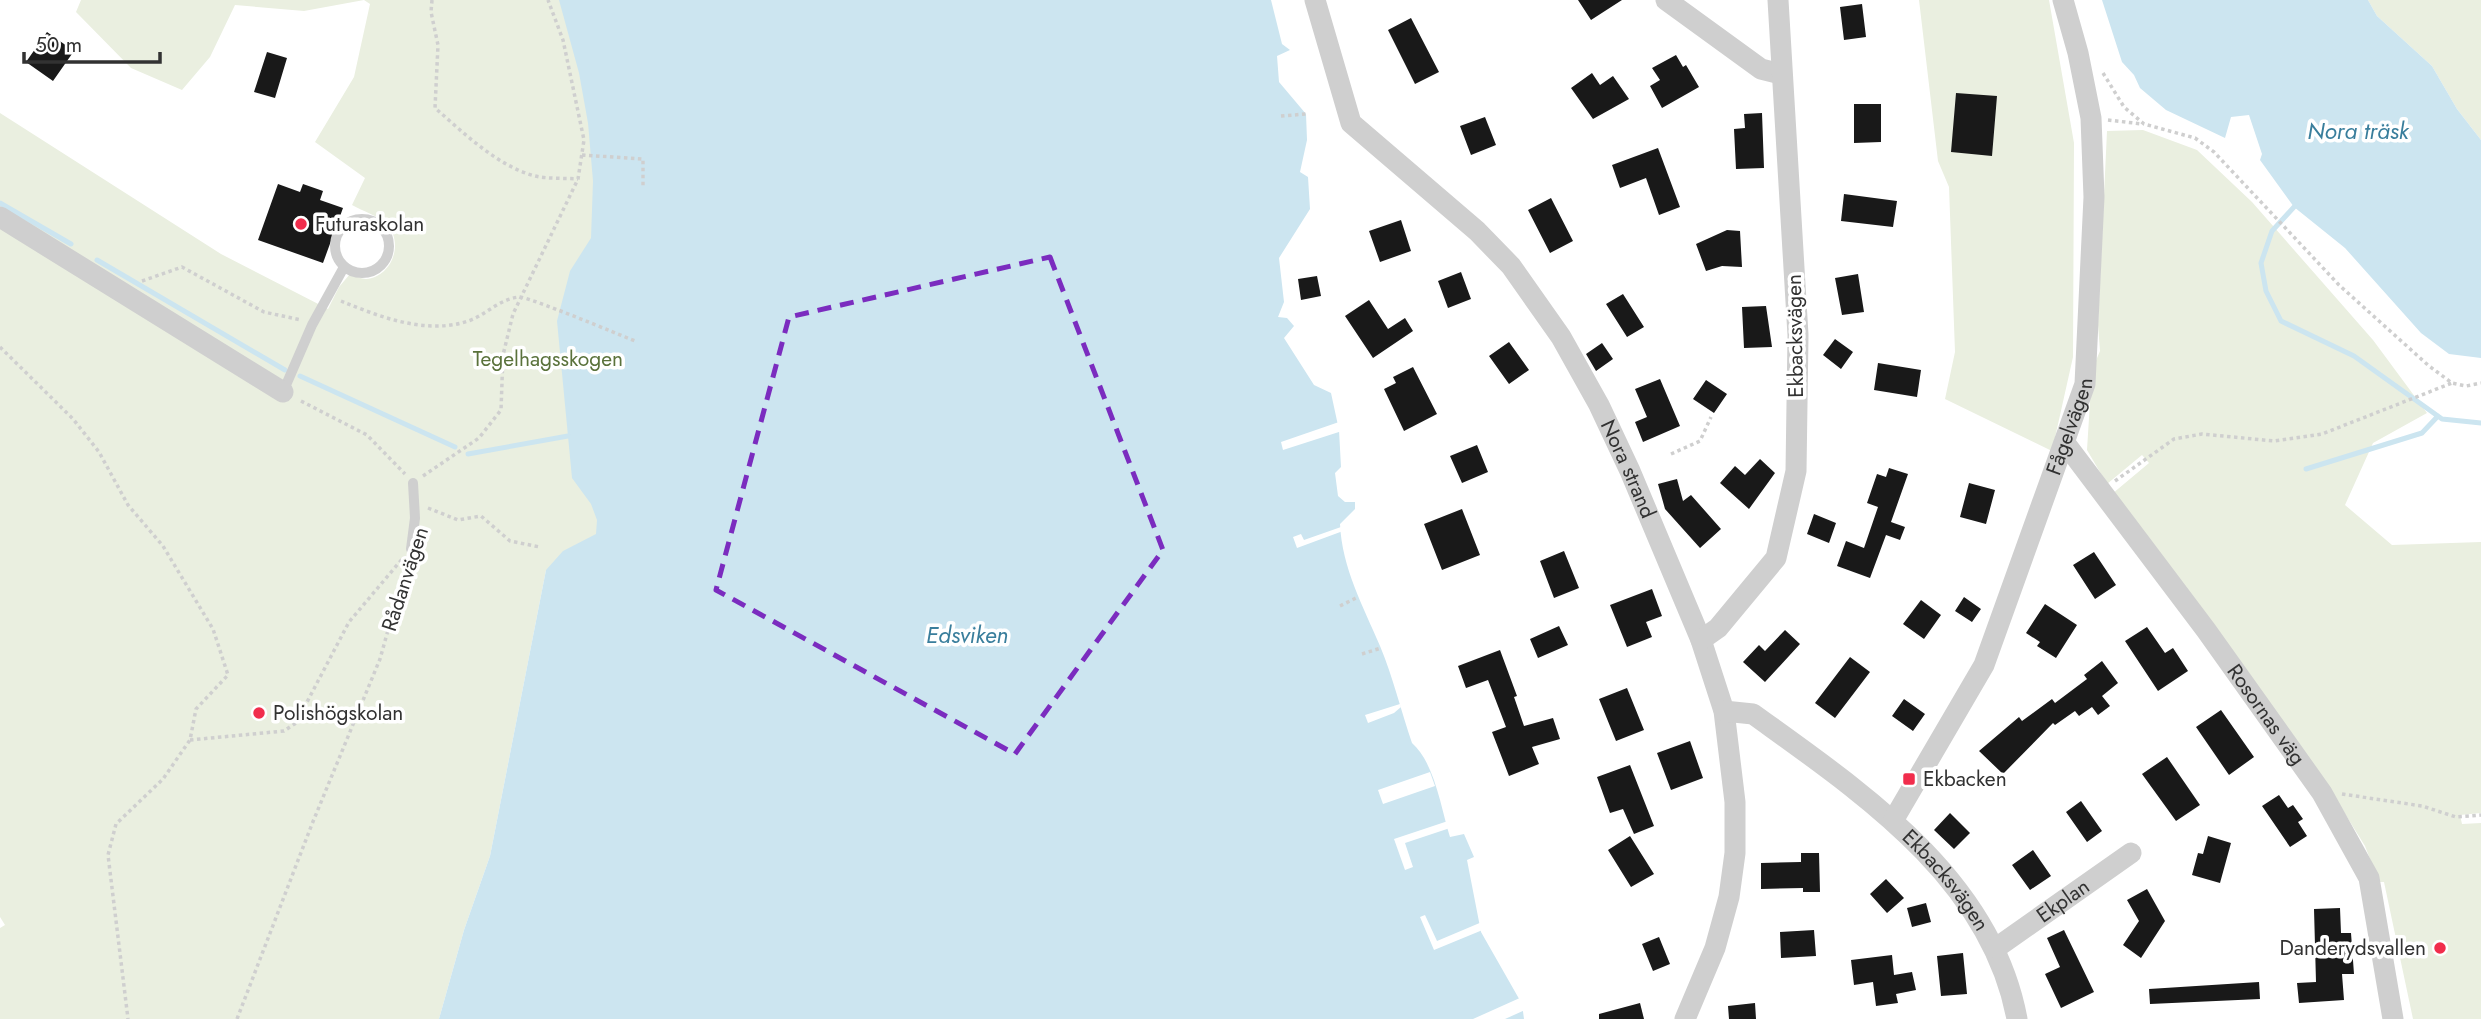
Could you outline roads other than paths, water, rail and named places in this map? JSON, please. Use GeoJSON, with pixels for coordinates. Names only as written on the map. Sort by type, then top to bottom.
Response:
{"type":"FeatureCollection","features":[{"type":"Feature","properties":{"kind":"street","name":"Nora strand"},"geometry":{"type":"LineString","coordinates":[[1315,0],[1351,123],[1361,135],[1477,231],[1511,266],[1562,337],[1625,460],[1702,640],[1724,711],[1735,802],[1733,864],[1729,897],[1715,947],[1685,1019]]}},
{"type":"Feature","properties":{"kind":"street"},"geometry":{"type":"LineString","coordinates":[[1666,0],[1761,69],[1781,74]]}},
{"type":"Feature","properties":{"kind":"street","name":"Ekbacksvägen"},"geometry":{"type":"LineString","coordinates":[[1702,640],[1718,628],[1776,558],[1796,471],[1798,335],[1778,0]]}},
{"type":"Feature","properties":{"kind":"street","name":"Fågelvägen"},"geometry":{"type":"LineString","coordinates":[[1894,819],[1984,665],[2085,384],[2094,197],[2091,118],[2078,53],[2063,0]]}},
{"type":"Feature","properties":{"kind":"street"},"geometry":{"type":"LineString","coordinates":[[0,216],[283,391]]}},
{"type":"Feature","properties":{"kind":"street","name":"Rosornas väg"},"geometry":{"type":"LineString","coordinates":[[2065,443],[2206,630],[2322,793],[2369,878],[2393,1019]]}},
{"type":"Feature","properties":{"kind":"street","name":"Ekbacksvägen"},"geometry":{"type":"LineString","coordinates":[[1724,711],[1753,714],[1894,819],[1963,897],[1996,948],[2017,1019]]}},
{"type":"Feature","properties":{"kind":"street","name":"Ekplan"},"geometry":{"type":"LineString","coordinates":[[1996,948],[2131,853]]}},
{"type":"Feature","properties":{"kind":"lane"},"geometry":{"type":"LineString","coordinates":[[366,219],[382,228],[389,248],[382,265],[365,274],[344,267],[335,251],[335,242],[348,223],[366,219]]}},
{"type":"Feature","properties":{"kind":"lane"},"geometry":{"type":"LineString","coordinates":[[283,391],[313,323],[344,267]]}},
{"type":"Feature","properties":{"kind":"lane"},"geometry":{"type":"LineString","coordinates":[[411,549],[415,518],[413,483]]}},
{"type":"Feature","properties":{"kind":"water","name":"Edsviken"},"geometry":{"type":"Polygon","coordinates":[[[559,0],[1271,0],[1282,44],[1290,50],[1277,56],[1279,82],[1306,114],[1307,140],[1300,172],[1308,177],[1310,209],[1279,258],[1284,302],[1278,317],[1287,318],[1294,326],[1284,338],[1314,385],[1331,393],[1339,430],[1341,467],[1335,473],[1338,496],[1345,502],[1355,502],[1355,509],[1340,524],[1349,571],[1385,658],[1412,743],[1432,774],[1450,837],[1464,834],[1474,857],[1467,860],[1481,932],[1522,1004],[1524,1019],[439,1019],[464,930],[490,856],[546,570],[563,551],[596,534],[597,520],[591,504],[572,478],[557,321],[570,271],[591,238],[593,181],[588,123],[579,73],[559,0]]]}},
{"type":"Feature","properties":{"kind":"water","name":"Nora träsk"},"geometry":{"type":"Polygon","coordinates":[[[2102,0],[2368,0],[2377,16],[2432,66],[2457,109],[2481,140],[2481,358],[2449,354],[2421,333],[2345,248],[2294,207],[2260,160],[2262,154],[2249,115],[2231,117],[2225,138],[2166,110],[2140,88],[2134,75],[2122,62],[2102,0]]]}},
{"type":"Feature","properties":{"kind":"waterway"},"geometry":{"type":"LineString","coordinates":[[0,203],[71,244]]}},
{"type":"Feature","properties":{"kind":"waterway"},"geometry":{"type":"LineString","coordinates":[[2294,207],[2272,231],[2261,263],[2266,291],[2281,321],[2354,356],[2442,419],[2481,423]]}},
{"type":"Feature","properties":{"kind":"waterway"},"geometry":{"type":"LineString","coordinates":[[97,260],[285,370]]}},
{"type":"Feature","properties":{"kind":"waterway"},"geometry":{"type":"LineString","coordinates":[[300,376],[455,447]]}},
{"type":"Feature","properties":{"kind":"waterway"},"geometry":{"type":"LineString","coordinates":[[2306,469],[2422,433],[2438,416]]}},
{"type":"Feature","properties":{"kind":"waterway"},"geometry":{"type":"LineString","coordinates":[[468,454],[568,436]]}},
{"type":"Feature","properties":{"kind":"place","name":"Futuraskolan"},"geometry":{"type":"Point","coordinates":[301,224]}},
{"type":"Feature","properties":{"kind":"place","name":"Polishögskolan"},"geometry":{"type":"Point","coordinates":[259,713]}},
{"type":"Feature","properties":{"kind":"place","name":"Ekbacken"},"geometry":{"type":"Point","coordinates":[1909,779]}},
{"type":"Feature","properties":{"kind":"place","name":"Danderydsvallen"},"geometry":{"type":"Point","coordinates":[2440,948]}},
{"type":"Feature","properties":{"kind":"park label","name":"Tegelhagsskogen"},"geometry":{"type":"Point","coordinates":[548,359]}}]}
